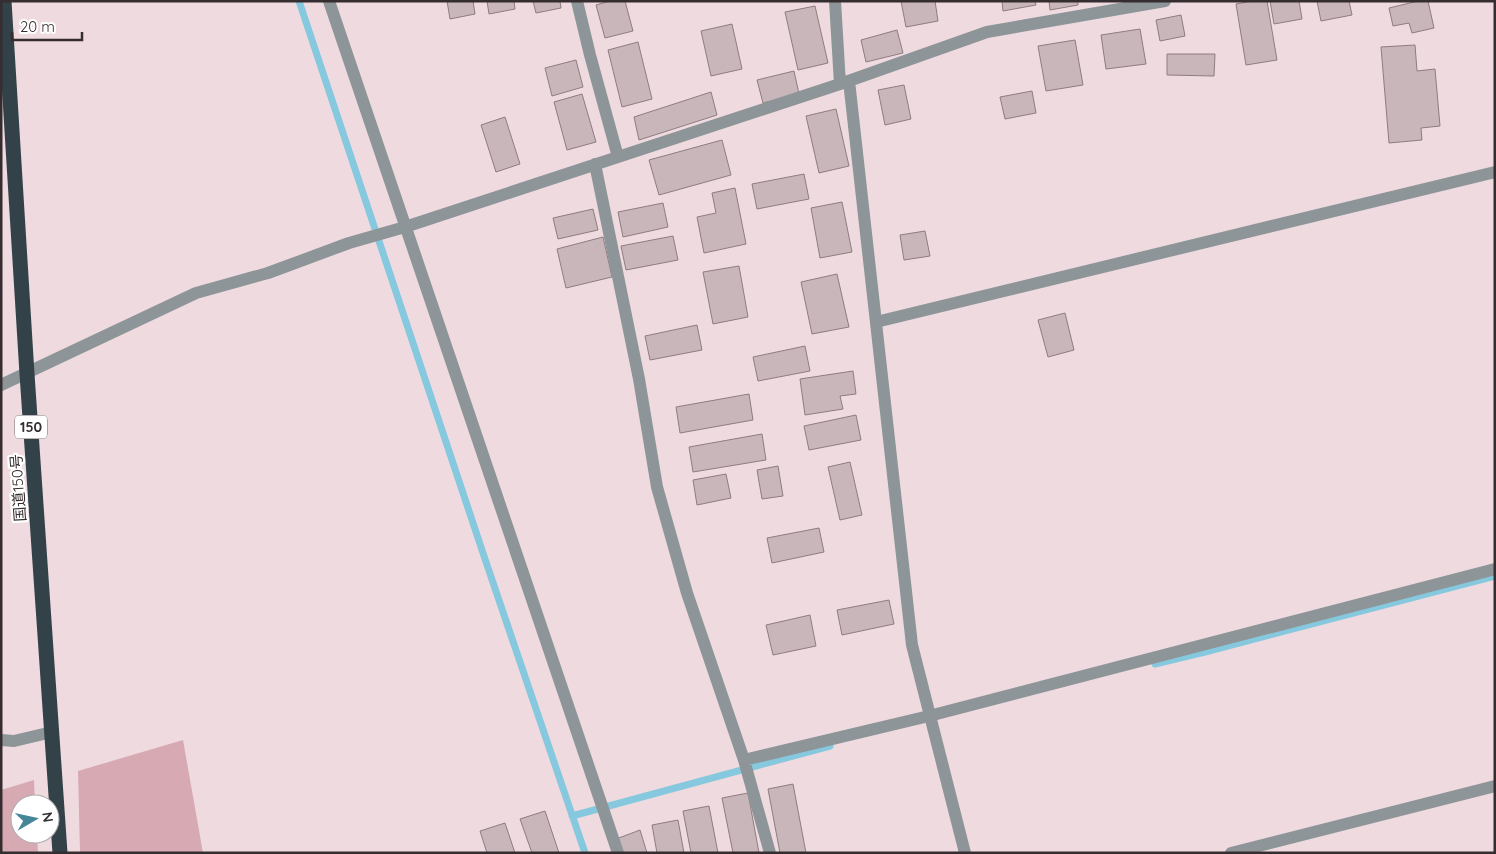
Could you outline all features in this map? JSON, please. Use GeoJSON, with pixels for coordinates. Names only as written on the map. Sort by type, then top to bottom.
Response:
{"type":"FeatureCollection","features":[{"type":"Feature","properties":{"kind":"highway","name":"国道150号"},"geometry":{"type":"LineString","coordinates":[[4,1],[27,374],[60,853]]}},
{"type":"Feature","properties":{"kind":"street"},"geometry":{"type":"LineString","coordinates":[[329,1],[618,853]]}},
{"type":"Feature","properties":{"kind":"street"},"geometry":{"type":"LineString","coordinates":[[578,1],[590,55],[618,157]]}},
{"type":"Feature","properties":{"kind":"street"},"geometry":{"type":"LineString","coordinates":[[835,1],[876,322],[912,645],[965,853]]}},
{"type":"Feature","properties":{"kind":"street"},"geometry":{"type":"LineString","coordinates":[[1,385],[196,294],[268,273],[355,242],[618,157],[844,82],[986,32],[1165,1]]}},
{"type":"Feature","properties":{"kind":"street"},"geometry":{"type":"LineString","coordinates":[[595,164],[639,379],[657,487],[687,593],[744,760],[770,853]]}},
{"type":"Feature","properties":{"kind":"street"},"geometry":{"type":"LineString","coordinates":[[876,322],[1495,172]]}},
{"type":"Feature","properties":{"kind":"street"},"geometry":{"type":"LineString","coordinates":[[744,760],[929,716],[1495,570]]}},
{"type":"Feature","properties":{"kind":"street"},"geometry":{"type":"LineString","coordinates":[[1,740],[14,741],[52,732]]}},
{"type":"Feature","properties":{"kind":"street"},"geometry":{"type":"LineString","coordinates":[[1231,853],[1495,786]]}},
{"type":"Feature","properties":{"kind":"shaded area"},"geometry":{"type":"Polygon","coordinates":[[[183,740],[203,853],[80,853],[78,771],[183,740]]]}},
{"type":"Feature","properties":{"kind":"shaded area"},"geometry":{"type":"Polygon","coordinates":[[[34,780],[35,794],[10,794],[10,844],[38,844],[38,853],[1,853],[1,790],[34,780]]]}},
{"type":"Feature","properties":{"kind":"building"},"geometry":{"type":"Polygon","coordinates":[[[447,1],[473,1],[475,14],[450,19],[447,1]]]}},
{"type":"Feature","properties":{"kind":"building"},"geometry":{"type":"Polygon","coordinates":[[[487,1],[514,1],[515,9],[489,14],[487,1]]]}},
{"type":"Feature","properties":{"kind":"building"},"geometry":{"type":"Polygon","coordinates":[[[533,1],[560,1],[561,8],[536,13],[533,1]]]}},
{"type":"Feature","properties":{"kind":"building"},"geometry":{"type":"Polygon","coordinates":[[[610,1],[625,1],[633,31],[605,38],[596,5],[610,1]]]}},
{"type":"Feature","properties":{"kind":"building"},"geometry":{"type":"Polygon","coordinates":[[[901,1],[935,1],[938,21],[906,27],[901,1]]]}},
{"type":"Feature","properties":{"kind":"building"},"geometry":{"type":"Polygon","coordinates":[[[1002,1],[1035,1],[1036,5],[1003,11],[1002,1]]]}},
{"type":"Feature","properties":{"kind":"building"},"geometry":{"type":"Polygon","coordinates":[[[1049,1],[1078,1],[1078,5],[1050,10],[1049,1]]]}},
{"type":"Feature","properties":{"kind":"building"},"geometry":{"type":"Polygon","coordinates":[[[1267,1],[1277,60],[1246,65],[1236,4],[1267,1]]]}},
{"type":"Feature","properties":{"kind":"building"},"geometry":{"type":"Polygon","coordinates":[[[1270,1],[1299,1],[1302,19],[1274,24],[1270,1]]]}},
{"type":"Feature","properties":{"kind":"building"},"geometry":{"type":"Polygon","coordinates":[[[1317,1],[1349,1],[1352,15],[1321,21],[1317,1]]]}},
{"type":"Feature","properties":{"kind":"building"},"geometry":{"type":"Polygon","coordinates":[[[1418,1],[1428,1],[1434,28],[1412,33],[1409,23],[1393,26],[1389,8],[1418,1]]]}},
{"type":"Feature","properties":{"kind":"building"},"geometry":{"type":"Polygon","coordinates":[[[815,6],[828,63],[798,70],[785,12],[815,6]]]}},
{"type":"Feature","properties":{"kind":"building"},"geometry":{"type":"Polygon","coordinates":[[[1181,15],[1185,36],[1160,41],[1156,20],[1181,15]]]}},
{"type":"Feature","properties":{"kind":"building"},"geometry":{"type":"Polygon","coordinates":[[[732,24],[742,69],[711,76],[701,31],[732,24]]]}},
{"type":"Feature","properties":{"kind":"building"},"geometry":{"type":"Polygon","coordinates":[[[1140,29],[1146,64],[1106,69],[1101,35],[1140,29]]]}},
{"type":"Feature","properties":{"kind":"building"},"geometry":{"type":"Polygon","coordinates":[[[897,30],[903,53],[866,62],[861,40],[897,30]]]}},
{"type":"Feature","properties":{"kind":"building"},"geometry":{"type":"Polygon","coordinates":[[[1075,40],[1083,85],[1046,91],[1038,46],[1075,40]]]}},
{"type":"Feature","properties":{"kind":"building"},"geometry":{"type":"Polygon","coordinates":[[[638,42],[652,99],[622,107],[608,50],[638,42]]]}},
{"type":"Feature","properties":{"kind":"building"},"geometry":{"type":"Polygon","coordinates":[[[1415,45],[1417,71],[1435,69],[1440,126],[1421,128],[1422,140],[1389,143],[1381,47],[1415,45]]]}},
{"type":"Feature","properties":{"kind":"building"},"geometry":{"type":"Polygon","coordinates":[[[1167,54],[1215,54],[1214,76],[1167,75],[1167,54]]]}},
{"type":"Feature","properties":{"kind":"building"},"geometry":{"type":"Polygon","coordinates":[[[576,60],[583,87],[552,96],[545,68],[576,60]]]}},
{"type":"Feature","properties":{"kind":"building"},"geometry":{"type":"Polygon","coordinates":[[[794,71],[799,94],[763,103],[757,80],[794,71]]]}},
{"type":"Feature","properties":{"kind":"building"},"geometry":{"type":"Polygon","coordinates":[[[904,85],[911,119],[885,125],[878,90],[904,85]]]}},
{"type":"Feature","properties":{"kind":"building"},"geometry":{"type":"Polygon","coordinates":[[[1032,91],[1036,113],[1005,119],[1000,97],[1032,91]]]}},
{"type":"Feature","properties":{"kind":"building"},"geometry":{"type":"Polygon","coordinates":[[[711,92],[717,115],[639,140],[634,117],[711,92]]]}},
{"type":"Feature","properties":{"kind":"building"},"geometry":{"type":"Polygon","coordinates":[[[582,94],[596,142],[567,150],[554,102],[582,94]]]}},
{"type":"Feature","properties":{"kind":"building"},"geometry":{"type":"Polygon","coordinates":[[[836,109],[849,166],[819,173],[806,116],[836,109]]]}},
{"type":"Feature","properties":{"kind":"building"},"geometry":{"type":"Polygon","coordinates":[[[505,117],[520,164],[496,172],[481,125],[505,117]]]}},
{"type":"Feature","properties":{"kind":"building"},"geometry":{"type":"Polygon","coordinates":[[[722,140],[731,175],[659,195],[649,160],[722,140]]]}},
{"type":"Feature","properties":{"kind":"building"},"geometry":{"type":"Polygon","coordinates":[[[804,174],[809,199],[757,209],[752,184],[804,174]]]}},
{"type":"Feature","properties":{"kind":"building"},"geometry":{"type":"Polygon","coordinates":[[[735,188],[746,244],[704,253],[697,217],[716,213],[712,193],[735,188]]]}},
{"type":"Feature","properties":{"kind":"building"},"geometry":{"type":"Polygon","coordinates":[[[842,202],[852,252],[820,258],[811,208],[842,202]]]}},
{"type":"Feature","properties":{"kind":"building"},"geometry":{"type":"Polygon","coordinates":[[[663,203],[668,227],[623,237],[618,212],[663,203]]]}},
{"type":"Feature","properties":{"kind":"building"},"geometry":{"type":"Polygon","coordinates":[[[593,209],[598,230],[558,239],[553,218],[593,209]]]}},
{"type":"Feature","properties":{"kind":"building"},"geometry":{"type":"Polygon","coordinates":[[[925,231],[930,256],[904,260],[900,235],[925,231]]]}},
{"type":"Feature","properties":{"kind":"building"},"geometry":{"type":"Polygon","coordinates":[[[673,236],[678,260],[626,270],[621,246],[673,236]]]}},
{"type":"Feature","properties":{"kind":"building"},"geometry":{"type":"Polygon","coordinates":[[[603,237],[612,277],[566,288],[557,249],[603,237]]]}},
{"type":"Feature","properties":{"kind":"building"},"geometry":{"type":"Polygon","coordinates":[[[739,266],[748,317],[713,324],[703,272],[739,266]]]}},
{"type":"Feature","properties":{"kind":"building"},"geometry":{"type":"Polygon","coordinates":[[[837,274],[849,327],[812,334],[801,282],[837,274]]]}},
{"type":"Feature","properties":{"kind":"building"},"geometry":{"type":"Polygon","coordinates":[[[1065,313],[1074,350],[1048,357],[1038,320],[1065,313]]]}},
{"type":"Feature","properties":{"kind":"building"},"geometry":{"type":"Polygon","coordinates":[[[697,325],[702,350],[650,360],[645,336],[697,325]]]}},
{"type":"Feature","properties":{"kind":"building"},"geometry":{"type":"Polygon","coordinates":[[[805,346],[810,371],[758,381],[753,357],[805,346]]]}},
{"type":"Feature","properties":{"kind":"building"},"geometry":{"type":"Polygon","coordinates":[[[853,371],[856,394],[840,396],[843,409],[805,415],[800,379],[853,371]]]}},
{"type":"Feature","properties":{"kind":"building"},"geometry":{"type":"Polygon","coordinates":[[[749,394],[753,420],[680,433],[676,407],[749,394]]]}},
{"type":"Feature","properties":{"kind":"building"},"geometry":{"type":"Polygon","coordinates":[[[856,415],[861,440],[809,450],[804,426],[856,415]]]}},
{"type":"Feature","properties":{"kind":"building"},"geometry":{"type":"Polygon","coordinates":[[[762,434],[766,460],[693,472],[689,447],[762,434]]]}},
{"type":"Feature","properties":{"kind":"building"},"geometry":{"type":"Polygon","coordinates":[[[850,462],[862,515],[840,520],[828,467],[850,462]]]}},
{"type":"Feature","properties":{"kind":"building"},"geometry":{"type":"Polygon","coordinates":[[[778,466],[783,496],[762,499],[757,470],[778,466]]]}},
{"type":"Feature","properties":{"kind":"building"},"geometry":{"type":"Polygon","coordinates":[[[726,474],[731,498],[697,505],[693,480],[726,474]]]}},
{"type":"Feature","properties":{"kind":"building"},"geometry":{"type":"Polygon","coordinates":[[[819,528],[824,552],[772,563],[767,538],[819,528]]]}},
{"type":"Feature","properties":{"kind":"building"},"geometry":{"type":"Polygon","coordinates":[[[889,600],[894,624],[842,635],[837,610],[889,600]]]}},
{"type":"Feature","properties":{"kind":"building"},"geometry":{"type":"Polygon","coordinates":[[[810,615],[816,646],[773,655],[766,625],[810,615]]]}},
{"type":"Feature","properties":{"kind":"building"},"geometry":{"type":"Polygon","coordinates":[[[793,784],[806,853],[780,853],[768,789],[793,784]]]}},
{"type":"Feature","properties":{"kind":"building"},"geometry":{"type":"Polygon","coordinates":[[[748,793],[759,853],[733,853],[722,798],[748,793]]]}},
{"type":"Feature","properties":{"kind":"building"},"geometry":{"type":"Polygon","coordinates":[[[709,806],[718,853],[691,853],[683,811],[709,806]]]}},
{"type":"Feature","properties":{"kind":"building"},"geometry":{"type":"Polygon","coordinates":[[[545,811],[559,853],[532,853],[520,819],[545,811]]]}},
{"type":"Feature","properties":{"kind":"building"},"geometry":{"type":"Polygon","coordinates":[[[678,820],[684,853],[657,853],[652,825],[678,820]]]}},
{"type":"Feature","properties":{"kind":"building"},"geometry":{"type":"Polygon","coordinates":[[[505,823],[515,853],[487,853],[480,831],[505,823]]]}},
{"type":"Feature","properties":{"kind":"building"},"geometry":{"type":"Polygon","coordinates":[[[640,830],[647,853],[620,853],[616,839],[640,830]]]}},
{"type":"Feature","properties":{"kind":"waterway"},"geometry":{"type":"LineString","coordinates":[[299,1],[585,853]]}},
{"type":"Feature","properties":{"kind":"waterway"},"geometry":{"type":"LineString","coordinates":[[1155,664],[1495,576]]}},
{"type":"Feature","properties":{"kind":"waterway"},"geometry":{"type":"LineString","coordinates":[[572,816],[830,746]]}}]}
